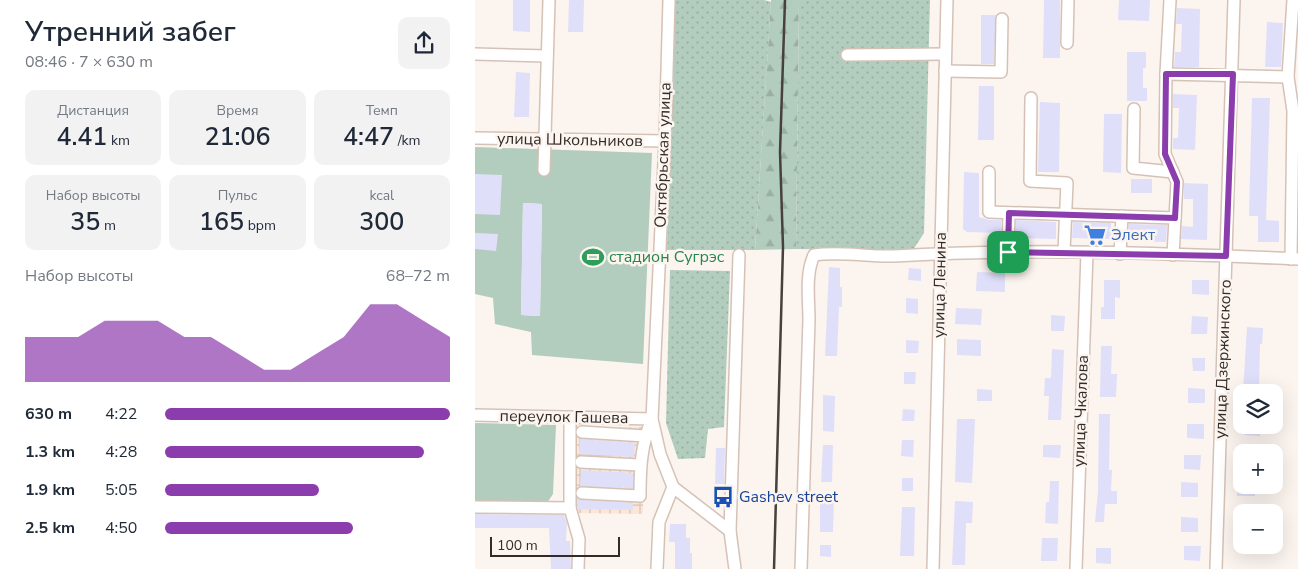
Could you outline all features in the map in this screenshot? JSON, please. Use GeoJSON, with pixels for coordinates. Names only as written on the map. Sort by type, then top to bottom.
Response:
{"type":"FeatureCollection","features":[{"type":"Feature","properties":{"kind":"street"},"geometry":{"type":"LineString","coordinates":[[544,170],[549,0]]}},
{"type":"Feature","properties":{"kind":"street","name":"Октябрьская улица"},"geometry":{"type":"LineString","coordinates":[[669,0],[665,142],[652,418],[660,454],[673,487]]}},
{"type":"Feature","properties":{"kind":"street","name":"улица Ленина"},"geometry":{"type":"LineString","coordinates":[[933,569],[947,0]]}},
{"type":"Feature","properties":{"kind":"street"},"geometry":{"type":"LineString","coordinates":[[1067,43],[1068,0]]}},
{"type":"Feature","properties":{"kind":"street"},"geometry":{"type":"LineString","coordinates":[[1170,0],[1166,74],[1165,154],[1177,182],[1173,255]]}},
{"type":"Feature","properties":{"kind":"street","name":"улица Дзержинского"},"geometry":{"type":"LineString","coordinates":[[1216,569],[1234,0]]}},
{"type":"Feature","properties":{"kind":"street"},"geometry":{"type":"LineString","coordinates":[[801,569],[809,320],[808,288],[812,260],[816,254],[890,256],[941,253],[1087,252],[1294,259],[1293,111],[1288,77],[1293,0]]}},
{"type":"Feature","properties":{"kind":"street"},"geometry":{"type":"LineString","coordinates":[[945,71],[1001,72],[1002,19]]}},
{"type":"Feature","properties":{"kind":"street"},"geometry":{"type":"LineString","coordinates":[[475,54],[547,56]]}},
{"type":"Feature","properties":{"kind":"street"},"geometry":{"type":"LineString","coordinates":[[847,55],[945,54]]}},
{"type":"Feature","properties":{"kind":"street"},"geometry":{"type":"LineString","coordinates":[[1166,74],[1233,74],[1288,77]]}},
{"type":"Feature","properties":{"kind":"street"},"geometry":{"type":"LineString","coordinates":[[1031,98],[1030,181],[1067,183],[1064,252]]}},
{"type":"Feature","properties":{"kind":"street"},"geometry":{"type":"LineString","coordinates":[[1133,109],[1133,168],[1173,172]]}},
{"type":"Feature","properties":{"kind":"street","name":"улица Школьников"},"geometry":{"type":"LineString","coordinates":[[475,138],[665,142]]}},
{"type":"Feature","properties":{"kind":"street"},"geometry":{"type":"LineString","coordinates":[[989,172],[989,212],[1175,218]]}},
{"type":"Feature","properties":{"kind":"street"},"geometry":{"type":"LineString","coordinates":[[1008,252],[1009,213]]}},
{"type":"Feature","properties":{"kind":"street"},"geometry":{"type":"LineString","coordinates":[[1120,254],[1122,216]]}},
{"type":"Feature","properties":{"kind":"street","name":"улица Чкалова"},"geometry":{"type":"LineString","coordinates":[[1076,569],[1087,252]]}},
{"type":"Feature","properties":{"kind":"street"},"geometry":{"type":"LineString","coordinates":[[735,569],[729,531],[739,255]]}},
{"type":"Feature","properties":{"kind":"street","name":"переулок Гашева"},"geometry":{"type":"LineString","coordinates":[[475,415],[652,418]]}},
{"type":"Feature","properties":{"kind":"street"},"geometry":{"type":"LineString","coordinates":[[570,417],[570,508],[579,538],[578,569]]}},
{"type":"Feature","properties":{"kind":"street"},"geometry":{"type":"LineString","coordinates":[[582,493],[640,496],[640,465],[645,436],[652,418]]}},
{"type":"Feature","properties":{"kind":"street"},"geometry":{"type":"LineString","coordinates":[[582,432],[645,436]]}},
{"type":"Feature","properties":{"kind":"street"},"geometry":{"type":"LineString","coordinates":[[581,462],[640,465]]}},
{"type":"Feature","properties":{"kind":"street"},"geometry":{"type":"LineString","coordinates":[[657,569],[659,522],[673,487],[729,531]]}},
{"type":"Feature","properties":{"kind":"street"},"geometry":{"type":"LineString","coordinates":[[475,507],[570,508]]}},
{"type":"Feature","properties":{"kind":"shaded area"},"geometry":{"type":"Polygon","coordinates":[[[577,427],[644,427],[643,514],[576,513],[577,427]]]}},
{"type":"Feature","properties":{"kind":"green space"},"geometry":{"type":"Polygon","coordinates":[[[673,0],[764,0],[771,2],[755,250],[667,250],[673,0]]]}},
{"type":"Feature","properties":{"kind":"green space"},"geometry":{"type":"Polygon","coordinates":[[[771,0],[799,0],[796,249],[755,250],[771,0]]]}},
{"type":"Feature","properties":{"kind":"green space"},"geometry":{"type":"Polygon","coordinates":[[[799,0],[930,0],[924,233],[913,250],[796,249],[799,0]]]}},
{"type":"Feature","properties":{"kind":"green space"},"geometry":{"type":"Polygon","coordinates":[[[475,147],[652,153],[643,364],[532,355],[531,332],[495,324],[493,298],[475,294],[475,147]],[[523,203],[521,315],[540,316],[542,204],[523,203]]]}},
{"type":"Feature","properties":{"kind":"green space"},"geometry":{"type":"Polygon","coordinates":[[[670,270],[730,271],[724,427],[708,429],[705,458],[678,459],[666,423],[670,270]]]}},
{"type":"Feature","properties":{"kind":"green space"},"geometry":{"type":"Polygon","coordinates":[[[475,423],[556,425],[553,494],[547,503],[475,502],[475,423]]]}},
{"type":"Feature","properties":{"kind":"building"},"geometry":{"type":"Polygon","coordinates":[[[513,0],[530,0],[530,32],[513,31],[513,0]]]}},
{"type":"Feature","properties":{"kind":"building"},"geometry":{"type":"Polygon","coordinates":[[[569,0],[584,0],[583,32],[568,32],[569,0]]]}},
{"type":"Feature","properties":{"kind":"building"},"geometry":{"type":"Polygon","coordinates":[[[1044,0],[1060,0],[1060,58],[1043,58],[1044,0]]]}},
{"type":"Feature","properties":{"kind":"building"},"geometry":{"type":"Polygon","coordinates":[[[1119,0],[1150,0],[1149,21],[1118,20],[1119,0]]]}},
{"type":"Feature","properties":{"kind":"building"},"geometry":{"type":"Polygon","coordinates":[[[1177,8],[1200,9],[1199,67],[1174,67],[1175,52],[1181,52],[1182,24],[1176,24],[1177,8]]]}},
{"type":"Feature","properties":{"kind":"building"},"geometry":{"type":"Polygon","coordinates":[[[981,15],[996,15],[994,64],[981,64],[981,15]]]}},
{"type":"Feature","properties":{"kind":"building"},"geometry":{"type":"Polygon","coordinates":[[[1267,22],[1283,23],[1281,67],[1265,67],[1267,22]]]}},
{"type":"Feature","properties":{"kind":"building"},"geometry":{"type":"Polygon","coordinates":[[[1127,52],[1146,52],[1146,68],[1143,68],[1143,88],[1147,88],[1147,101],[1127,101],[1127,52]]]}},
{"type":"Feature","properties":{"kind":"building"},"geometry":{"type":"Polygon","coordinates":[[[516,72],[530,73],[529,117],[514,117],[516,72]]]}},
{"type":"Feature","properties":{"kind":"building"},"geometry":{"type":"Polygon","coordinates":[[[979,86],[994,86],[994,140],[978,140],[979,86]]]}},
{"type":"Feature","properties":{"kind":"building"},"geometry":{"type":"Polygon","coordinates":[[[1173,94],[1197,95],[1195,150],[1173,149],[1173,138],[1178,138],[1179,108],[1173,108],[1173,94]]]}},
{"type":"Feature","properties":{"kind":"building"},"geometry":{"type":"Polygon","coordinates":[[[1252,98],[1270,98],[1266,220],[1279,221],[1279,242],[1258,242],[1258,216],[1249,216],[1252,98]]]}},
{"type":"Feature","properties":{"kind":"building"},"geometry":{"type":"Polygon","coordinates":[[[1040,102],[1060,103],[1059,172],[1038,172],[1040,102]]]}},
{"type":"Feature","properties":{"kind":"building"},"geometry":{"type":"Polygon","coordinates":[[[1104,114],[1122,114],[1121,173],[1103,172],[1104,114]]]}},
{"type":"Feature","properties":{"kind":"building"},"geometry":{"type":"Polygon","coordinates":[[[964,172],[979,173],[979,217],[989,220],[1001,220],[1001,233],[967,232],[963,229],[964,172]]]}},
{"type":"Feature","properties":{"kind":"building"},"geometry":{"type":"Polygon","coordinates":[[[475,174],[502,175],[500,215],[475,214],[475,174]]]}},
{"type":"Feature","properties":{"kind":"building"},"geometry":{"type":"Polygon","coordinates":[[[1131,179],[1152,179],[1152,193],[1131,193],[1131,179]]]}},
{"type":"Feature","properties":{"kind":"building"},"geometry":{"type":"Polygon","coordinates":[[[1184,183],[1208,184],[1207,240],[1181,239],[1182,226],[1193,227],[1193,199],[1184,199],[1184,183]]]}},
{"type":"Feature","properties":{"kind":"building"},"geometry":{"type":"Polygon","coordinates":[[[523,203],[542,204],[540,316],[521,315],[523,203]]]}},
{"type":"Feature","properties":{"kind":"building"},"geometry":{"type":"Polygon","coordinates":[[[1016,220],[1056,222],[1056,239],[1016,238],[1016,220]]]}},
{"type":"Feature","properties":{"kind":"building"},"geometry":{"type":"Polygon","coordinates":[[[1073,222],[1111,223],[1111,239],[1072,238],[1073,222]]]}},
{"type":"Feature","properties":{"kind":"building"},"geometry":{"type":"Polygon","coordinates":[[[1129,224],[1167,225],[1166,242],[1128,241],[1129,224]]]}},
{"type":"Feature","properties":{"kind":"building"},"geometry":{"type":"Polygon","coordinates":[[[475,233],[498,234],[496,251],[475,249],[475,233]]]}},
{"type":"Feature","properties":{"kind":"building"},"geometry":{"type":"Polygon","coordinates":[[[829,267],[840,268],[840,287],[842,287],[842,307],[839,307],[837,356],[825,356],[829,267]]]}},
{"type":"Feature","properties":{"kind":"building"},"geometry":{"type":"Polygon","coordinates":[[[909,268],[921,269],[921,281],[908,280],[909,268]]]}},
{"type":"Feature","properties":{"kind":"building"},"geometry":{"type":"Polygon","coordinates":[[[977,272],[1005,273],[1005,292],[976,291],[977,272]]]}},
{"type":"Feature","properties":{"kind":"building"},"geometry":{"type":"Polygon","coordinates":[[[1104,280],[1120,280],[1120,298],[1115,297],[1115,319],[1101,319],[1101,307],[1104,307],[1104,280]]]}},
{"type":"Feature","properties":{"kind":"building"},"geometry":{"type":"Polygon","coordinates":[[[1192,280],[1209,280],[1209,295],[1192,294],[1192,280]]]}},
{"type":"Feature","properties":{"kind":"building"},"geometry":{"type":"Polygon","coordinates":[[[906,298],[918,299],[918,314],[906,313],[906,298]]]}},
{"type":"Feature","properties":{"kind":"building"},"geometry":{"type":"Polygon","coordinates":[[[956,308],[982,309],[981,325],[955,324],[956,308]]]}},
{"type":"Feature","properties":{"kind":"building"},"geometry":{"type":"Polygon","coordinates":[[[1051,315],[1065,316],[1064,331],[1051,331],[1051,315]]]}},
{"type":"Feature","properties":{"kind":"building"},"geometry":{"type":"Polygon","coordinates":[[[1192,316],[1208,317],[1207,334],[1191,334],[1192,316]]]}},
{"type":"Feature","properties":{"kind":"building"},"geometry":{"type":"Polygon","coordinates":[[[1247,327],[1263,328],[1262,344],[1260,344],[1259,384],[1243,384],[1247,327]]]}},
{"type":"Feature","properties":{"kind":"building"},"geometry":{"type":"Polygon","coordinates":[[[957,339],[981,340],[981,356],[957,355],[957,339]]]}},
{"type":"Feature","properties":{"kind":"building"},"geometry":{"type":"Polygon","coordinates":[[[906,340],[919,341],[918,353],[906,353],[906,340]]]}},
{"type":"Feature","properties":{"kind":"building"},"geometry":{"type":"Polygon","coordinates":[[[1101,346],[1112,346],[1111,374],[1117,374],[1116,397],[1100,397],[1101,346]]]}},
{"type":"Feature","properties":{"kind":"building"},"geometry":{"type":"Polygon","coordinates":[[[1052,349],[1064,350],[1061,420],[1048,420],[1049,396],[1044,396],[1045,378],[1051,378],[1052,349]]]}},
{"type":"Feature","properties":{"kind":"building"},"geometry":{"type":"Polygon","coordinates":[[[1192,358],[1205,358],[1205,371],[1193,371],[1192,358]]]}},
{"type":"Feature","properties":{"kind":"building"},"geometry":{"type":"Polygon","coordinates":[[[904,372],[916,372],[915,384],[904,384],[904,372]]]}},
{"type":"Feature","properties":{"kind":"building"},"geometry":{"type":"Polygon","coordinates":[[[1188,388],[1205,389],[1205,403],[1188,403],[1188,388]]]}},
{"type":"Feature","properties":{"kind":"building"},"geometry":{"type":"Polygon","coordinates":[[[977,389],[992,390],[992,401],[977,401],[977,389]]]}},
{"type":"Feature","properties":{"kind":"building"},"geometry":{"type":"Polygon","coordinates":[[[823,395],[835,396],[834,432],[823,431],[823,395]]]}},
{"type":"Feature","properties":{"kind":"building"},"geometry":{"type":"Polygon","coordinates":[[[903,409],[915,410],[914,421],[902,421],[903,409]]]}},
{"type":"Feature","properties":{"kind":"building"},"geometry":{"type":"Polygon","coordinates":[[[1099,414],[1110,414],[1109,470],[1112,470],[1111,491],[1117,491],[1117,504],[1105,504],[1104,522],[1095,522],[1098,491],[1099,414]]]}},
{"type":"Feature","properties":{"kind":"building"},"geometry":{"type":"Polygon","coordinates":[[[957,419],[975,419],[972,483],[955,482],[957,419]]]}},
{"type":"Feature","properties":{"kind":"building"},"geometry":{"type":"Polygon","coordinates":[[[1187,424],[1204,424],[1204,439],[1187,438],[1187,424]]]}},
{"type":"Feature","properties":{"kind":"building"},"geometry":{"type":"Polygon","coordinates":[[[1244,434],[1260,434],[1260,436],[1244,434]]]}},
{"type":"Feature","properties":{"kind":"building"},"geometry":{"type":"Polygon","coordinates":[[[580,439],[635,443],[634,457],[579,454],[580,439]]]}},
{"type":"Feature","properties":{"kind":"building"},"geometry":{"type":"Polygon","coordinates":[[[902,440],[914,440],[913,457],[901,456],[902,440]]]}},
{"type":"Feature","properties":{"kind":"building"},"geometry":{"type":"Polygon","coordinates":[[[823,445],[833,445],[832,482],[821,482],[823,445]]]}},
{"type":"Feature","properties":{"kind":"building"},"geometry":{"type":"Polygon","coordinates":[[[1043,445],[1061,445],[1060,458],[1043,457],[1043,445]]]}},
{"type":"Feature","properties":{"kind":"building"},"geometry":{"type":"Polygon","coordinates":[[[716,448],[725,448],[724,484],[715,484],[716,448]]]}},
{"type":"Feature","properties":{"kind":"building"},"geometry":{"type":"Polygon","coordinates":[[[1184,455],[1201,455],[1200,470],[1184,469],[1184,455]]]}},
{"type":"Feature","properties":{"kind":"building"},"geometry":{"type":"Polygon","coordinates":[[[581,470],[633,473],[633,488],[580,486],[581,470]]]}},
{"type":"Feature","properties":{"kind":"building"},"geometry":{"type":"Polygon","coordinates":[[[902,478],[913,478],[913,491],[902,491],[902,478]]]}},
{"type":"Feature","properties":{"kind":"building"},"geometry":{"type":"Polygon","coordinates":[[[1050,481],[1059,481],[1058,524],[1045,523],[1050,481]]]}},
{"type":"Feature","properties":{"kind":"building"},"geometry":{"type":"Polygon","coordinates":[[[1181,482],[1198,483],[1198,497],[1181,497],[1181,482]]]}},
{"type":"Feature","properties":{"kind":"building"},"geometry":{"type":"Polygon","coordinates":[[[1237,494],[1255,494],[1255,496],[1237,496],[1237,494]]]}},
{"type":"Feature","properties":{"kind":"building"},"geometry":{"type":"Polygon","coordinates":[[[820,498],[834,498],[833,532],[820,532],[820,498]]]}},
{"type":"Feature","properties":{"kind":"building"},"geometry":{"type":"Polygon","coordinates":[[[577,499],[633,503],[633,510],[578,509],[577,499]]]}},
{"type":"Feature","properties":{"kind":"building"},"geometry":{"type":"Polygon","coordinates":[[[955,501],[973,502],[972,523],[966,523],[965,565],[952,565],[955,501]]]}},
{"type":"Feature","properties":{"kind":"building"},"geometry":{"type":"Polygon","coordinates":[[[902,507],[915,507],[914,556],[900,556],[902,507]]]}},
{"type":"Feature","properties":{"kind":"building"},"geometry":{"type":"Polygon","coordinates":[[[475,514],[564,515],[567,523],[566,541],[570,541],[571,569],[551,569],[549,528],[475,528],[475,514]]]}},
{"type":"Feature","properties":{"kind":"building"},"geometry":{"type":"Polygon","coordinates":[[[1181,517],[1198,518],[1198,532],[1181,532],[1181,517]]]}},
{"type":"Feature","properties":{"kind":"building"},"geometry":{"type":"Polygon","coordinates":[[[670,524],[686,524],[686,538],[690,538],[690,553],[692,553],[692,569],[675,569],[675,542],[669,542],[670,524]]]}},
{"type":"Feature","properties":{"kind":"building"},"geometry":{"type":"Polygon","coordinates":[[[1042,538],[1058,538],[1057,561],[1041,561],[1042,538]]]}},
{"type":"Feature","properties":{"kind":"building"},"geometry":{"type":"Polygon","coordinates":[[[820,545],[831,545],[831,557],[820,556],[820,545]]]}},
{"type":"Feature","properties":{"kind":"building"},"geometry":{"type":"Polygon","coordinates":[[[1184,546],[1201,546],[1200,561],[1184,560],[1184,546]]]}},
{"type":"Feature","properties":{"kind":"building"},"geometry":{"type":"Polygon","coordinates":[[[1096,548],[1111,548],[1111,564],[1096,563],[1096,548]]]}},
{"type":"Feature","properties":{"kind":"railway"},"geometry":{"type":"LineString","coordinates":[[774,569],[783,247],[780,152],[785,0]]}},
{"type":"Feature","properties":{"kind":"place","name":"Элект"},"geometry":{"type":"Point","coordinates":[1095,235]}},
{"type":"Feature","properties":{"kind":"place","name":"стадион Сугрэс"},"geometry":{"type":"Point","coordinates":[593,257]}},
{"type":"Feature","properties":{"kind":"place","name":"Gashev street"},"geometry":{"type":"Point","coordinates":[723,497]}},
{"type":"Feature","properties":{"kind":"route"},"geometry":{"type":"LineString","coordinates":[[1166,74],[1233,74],[1226,256],[1008,252],[1009,213],[1175,218],[1177,182],[1165,154],[1166,74]]}}]}
